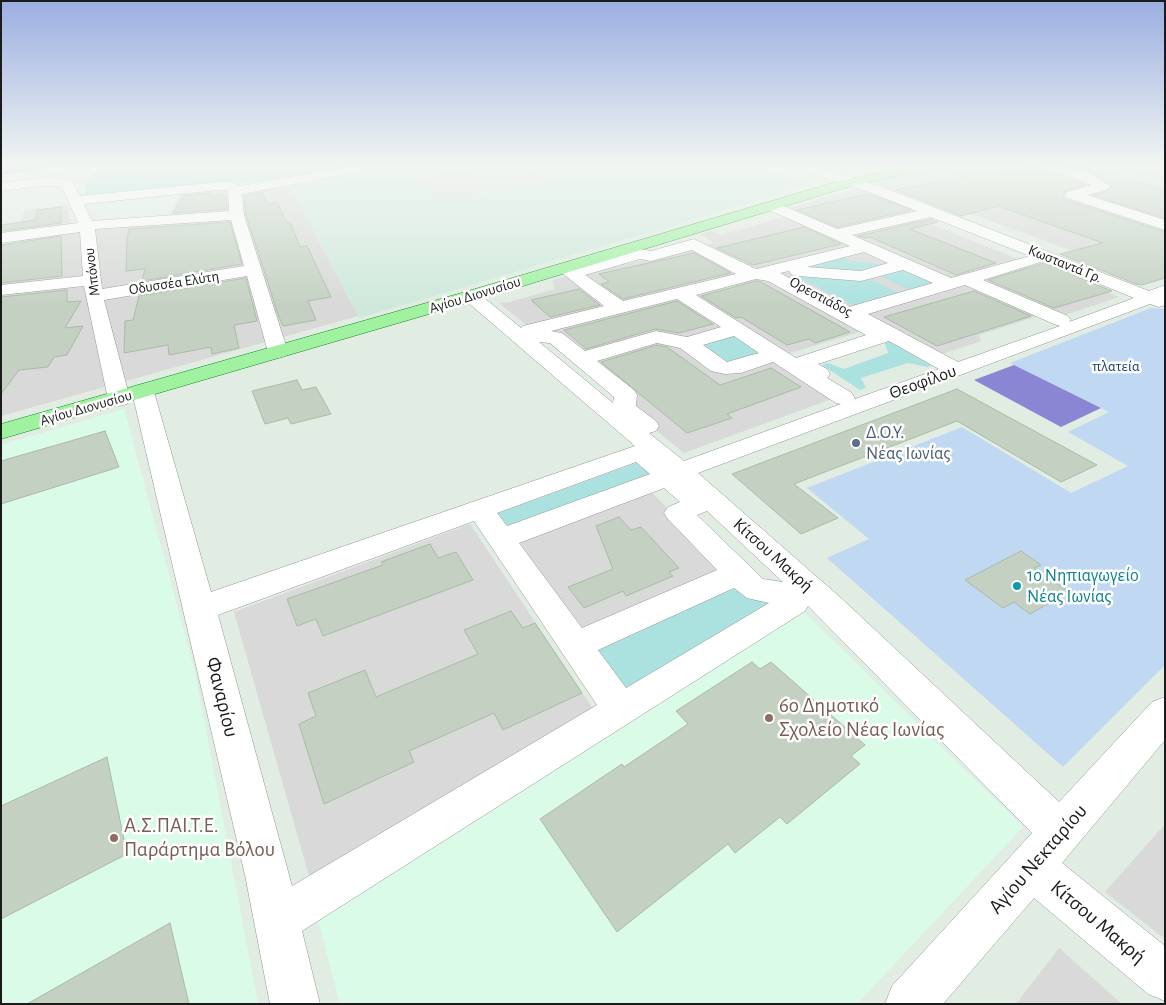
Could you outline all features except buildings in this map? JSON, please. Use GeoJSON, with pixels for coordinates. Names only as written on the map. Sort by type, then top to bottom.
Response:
{"type":"FeatureCollection","features":[{"type":"Feature","properties":{"kind":"main road","name":"Αγίου Διονυσίου"},"geometry":{"type":"LineString","coordinates":[[1,432],[471,296],[752,212]]}},
{"type":"Feature","properties":{"kind":"street","name":"Μπόνου"},"geometry":{"type":"LineString","coordinates":[[80,212],[86,225],[93,288],[131,395]]}},
{"type":"Feature","properties":{"kind":"street"},"geometry":{"type":"LineString","coordinates":[[237,212],[278,352]]}},
{"type":"Feature","properties":{"kind":"street"},"geometry":{"type":"LineString","coordinates":[[785,212],[904,264],[1061,320]]}},
{"type":"Feature","properties":{"kind":"street","name":"Κωσταντά Γρ."},"geometry":{"type":"LineString","coordinates":[[920,212],[1152,297]]}},
{"type":"Feature","properties":{"kind":"street"},"geometry":{"type":"LineString","coordinates":[[1124,212],[1165,225]]}},
{"type":"Feature","properties":{"kind":"street"},"geometry":{"type":"LineString","coordinates":[[836,234],[924,214],[1018,257],[1037,259],[1152,297]]}},
{"type":"Feature","properties":{"kind":"street"},"geometry":{"type":"LineString","coordinates":[[1,238],[86,225],[237,215]]}},
{"type":"Feature","properties":{"kind":"street"},"geometry":{"type":"LineString","coordinates":[[682,232],[753,270],[784,270],[861,276],[904,264]]}},
{"type":"Feature","properties":{"kind":"street"},"geometry":{"type":"LineString","coordinates":[[618,307],[571,273],[640,254],[651,256],[694,244],[767,270],[953,364]]}},
{"type":"Feature","properties":{"kind":"street"},"geometry":{"type":"LineString","coordinates":[[524,332],[618,307],[866,247]]}},
{"type":"Feature","properties":{"kind":"street"},"geometry":{"type":"LineString","coordinates":[[850,313],[1037,259]]}},
{"type":"Feature","properties":{"kind":"street","name":"Οδυσσέα Ελύτη"},"geometry":{"type":"LineString","coordinates":[[1,290],[93,288],[254,270]]}},
{"type":"Feature","properties":{"kind":"street"},"geometry":{"type":"LineString","coordinates":[[868,274],[911,295]]}},
{"type":"Feature","properties":{"kind":"street"},"geometry":{"type":"LineString","coordinates":[[524,332],[538,336],[555,337],[626,395],[624,408],[685,457],[844,398],[679,292]]}},
{"type":"Feature","properties":{"kind":"street","name":"Κίτσου Μακρή"},"geometry":{"type":"LineString","coordinates":[[471,296],[524,332],[674,474],[837,614],[1060,832]]}},
{"type":"Feature","properties":{"kind":"street","name":"Θεοφίλου"},"geometry":{"type":"LineString","coordinates":[[501,539],[864,403],[953,364],[1129,307],[1152,297]]}},
{"type":"Feature","properties":{"kind":"street"},"geometry":{"type":"LineString","coordinates":[[582,359],[656,337],[687,343],[719,366],[733,368],[873,331],[850,313]]}},
{"type":"Feature","properties":{"kind":"street","name":"Ορεστιάδος"},"geometry":{"type":"LineString","coordinates":[[850,313],[953,364]]}},
{"type":"Feature","properties":{"kind":"street"},"geometry":{"type":"LineString","coordinates":[[687,343],[737,329]]}},
{"type":"Feature","properties":{"kind":"street"},"geometry":{"type":"LineString","coordinates":[[864,403],[801,363],[891,334]]}},
{"type":"Feature","properties":{"kind":"street","name":"Φαναρίου"},"geometry":{"type":"LineString","coordinates":[[131,395],[200,609],[295,1004]]}},
{"type":"Feature","properties":{"kind":"street"},"geometry":{"type":"LineString","coordinates":[[200,609],[640,452],[674,474],[699,504],[678,513],[740,574],[758,590],[778,592],[794,603],[276,921]]}},
{"type":"Feature","properties":{"kind":"street"},"geometry":{"type":"LineString","coordinates":[[480,509],[574,646],[620,709]]}},
{"type":"Feature","properties":{"kind":"street"},"geometry":{"type":"LineString","coordinates":[[574,646],[740,574]]}},
{"type":"Feature","properties":{"kind":"street","name":"Αγίου Νεκταρίου"},"geometry":{"type":"LineString","coordinates":[[910,1004],[1032,868],[1060,832],[1165,713]]}},
{"type":"Feature","properties":{"kind":"street","name":"Κίτσου Μακρή"},"geometry":{"type":"LineString","coordinates":[[1032,868],[1165,978]]}},
{"type":"Feature","properties":{"kind":"shaded area"},"geometry":{"type":"Polygon","coordinates":[[[24,212],[68,212],[71,225],[1,235],[1,225],[21,222],[24,212]]]}},
{"type":"Feature","properties":{"kind":"shaded area"},"geometry":{"type":"Polygon","coordinates":[[[172,212],[304,212],[358,316],[1,416],[1,260],[19,257],[21,237],[99,227],[167,222],[172,212]]]}},
{"type":"Feature","properties":{"kind":"shaded area"},"geometry":{"type":"Polygon","coordinates":[[[304,212],[718,212],[359,318],[304,212]]]}},
{"type":"Feature","properties":{"kind":"shaded area"},"geometry":{"type":"Polygon","coordinates":[[[779,212],[920,212],[908,215],[1018,259],[1014,261],[1031,268],[1042,267],[1119,297],[1065,315],[1053,311],[979,335],[981,341],[942,354],[886,324],[777,357],[837,397],[684,453],[499,303],[510,302],[554,289],[553,280],[569,275],[572,277],[714,243],[700,234],[711,231],[721,235],[784,217],[779,212]]]}},
{"type":"Feature","properties":{"kind":"shaded area"},"geometry":{"type":"Polygon","coordinates":[[[965,212],[1165,212],[1165,278],[1142,285],[1083,263],[1084,255],[965,212]]]}},
{"type":"Feature","properties":{"kind":"shaded area"},"geometry":{"type":"Polygon","coordinates":[[[840,256],[851,261],[886,265],[858,272],[790,268],[840,256]]]}},
{"type":"Feature","properties":{"kind":"shaded area"},"geometry":{"type":"Polygon","coordinates":[[[906,267],[939,282],[910,290],[877,275],[906,267]]]}},
{"type":"Feature","properties":{"kind":"shaded area"},"geometry":{"type":"Polygon","coordinates":[[[790,273],[868,278],[899,293],[854,306],[790,273]]]}},
{"type":"Feature","properties":{"kind":"shaded area"},"geometry":{"type":"Polygon","coordinates":[[[736,331],[769,353],[726,366],[693,344],[736,331]]]}},
{"type":"Feature","properties":{"kind":"shaded area"},"geometry":{"type":"Polygon","coordinates":[[[890,341],[931,365],[928,367],[908,363],[861,378],[866,388],[860,390],[822,365],[828,363],[844,369],[888,353],[885,343],[890,341]]]}},
{"type":"Feature","properties":{"kind":"shaded area"},"geometry":{"type":"Polygon","coordinates":[[[1014,365],[1101,408],[1061,427],[974,380],[1014,365]]]}},
{"type":"Feature","properties":{"kind":"shaded area","name":"Α.Σ.ΠΑΙ.Τ.Ε. Παράρτημα Βόλου"},"geometry":{"type":"Polygon","coordinates":[[[124,409],[195,672],[258,1004],[1,1004],[1,445],[124,409]]]}},
{"type":"Feature","properties":{"kind":"shaded area"},"geometry":{"type":"Polygon","coordinates":[[[644,460],[657,473],[509,528],[498,513],[644,460]]]}},
{"type":"Feature","properties":{"kind":"shaded area"},"geometry":{"type":"Polygon","coordinates":[[[649,490],[727,567],[582,630],[517,539],[649,490]]]}},
{"type":"Feature","properties":{"kind":"shaded area"},"geometry":{"type":"Polygon","coordinates":[[[470,524],[595,712],[311,883],[234,612],[470,524]]]}},
{"type":"Feature","properties":{"kind":"shaded area"},"geometry":{"type":"Polygon","coordinates":[[[741,583],[783,601],[628,693],[595,647],[741,583]]]}},
{"type":"Feature","properties":{"kind":"shaded area","name":"6ο Δημοτικό Σχολείο Νέας Ιωνίας"},"geometry":{"type":"Polygon","coordinates":[[[801,609],[1023,827],[857,1004],[340,1004],[316,912],[801,609]]]}},
{"type":"Feature","properties":{"kind":"shaded area"},"geometry":{"type":"Polygon","coordinates":[[[1165,824],[1165,939],[1105,892],[1165,824]]]}},
{"type":"Feature","properties":{"kind":"shaded area"},"geometry":{"type":"Polygon","coordinates":[[[1059,948],[1122,1004],[1016,1004],[1059,948]]]}},
{"type":"Feature","properties":{"kind":"green space","name":"πλατεία"},"geometry":{"type":"Polygon","coordinates":[[[1151,308],[1165,309],[1165,665],[1063,767],[827,558],[869,539],[807,488],[962,427],[1071,493],[1128,466],[1068,432],[1109,412],[1010,363],[1151,308]]]}},
{"type":"Feature","properties":{"kind":"place","name":"Δ.Ο.Υ. Νέας Ιωνίας"},"geometry":{"type":"Point","coordinates":[856,443]}},
{"type":"Feature","properties":{"kind":"place","name":"1ο Νηπιαγωγείο Νέας Ιωνίας"},"geometry":{"type":"Point","coordinates":[1017,586]}},
{"type":"Feature","properties":{"kind":"place","name":"6ο Δημοτικό Σχολείο Νέας Ιωνίας"},"geometry":{"type":"Point","coordinates":[769,718]}},
{"type":"Feature","properties":{"kind":"place","name":"Α.Σ.ΠΑΙ.Τ.Ε. Παράρτημα Βόλου"},"geometry":{"type":"Point","coordinates":[114,838]}}]}
